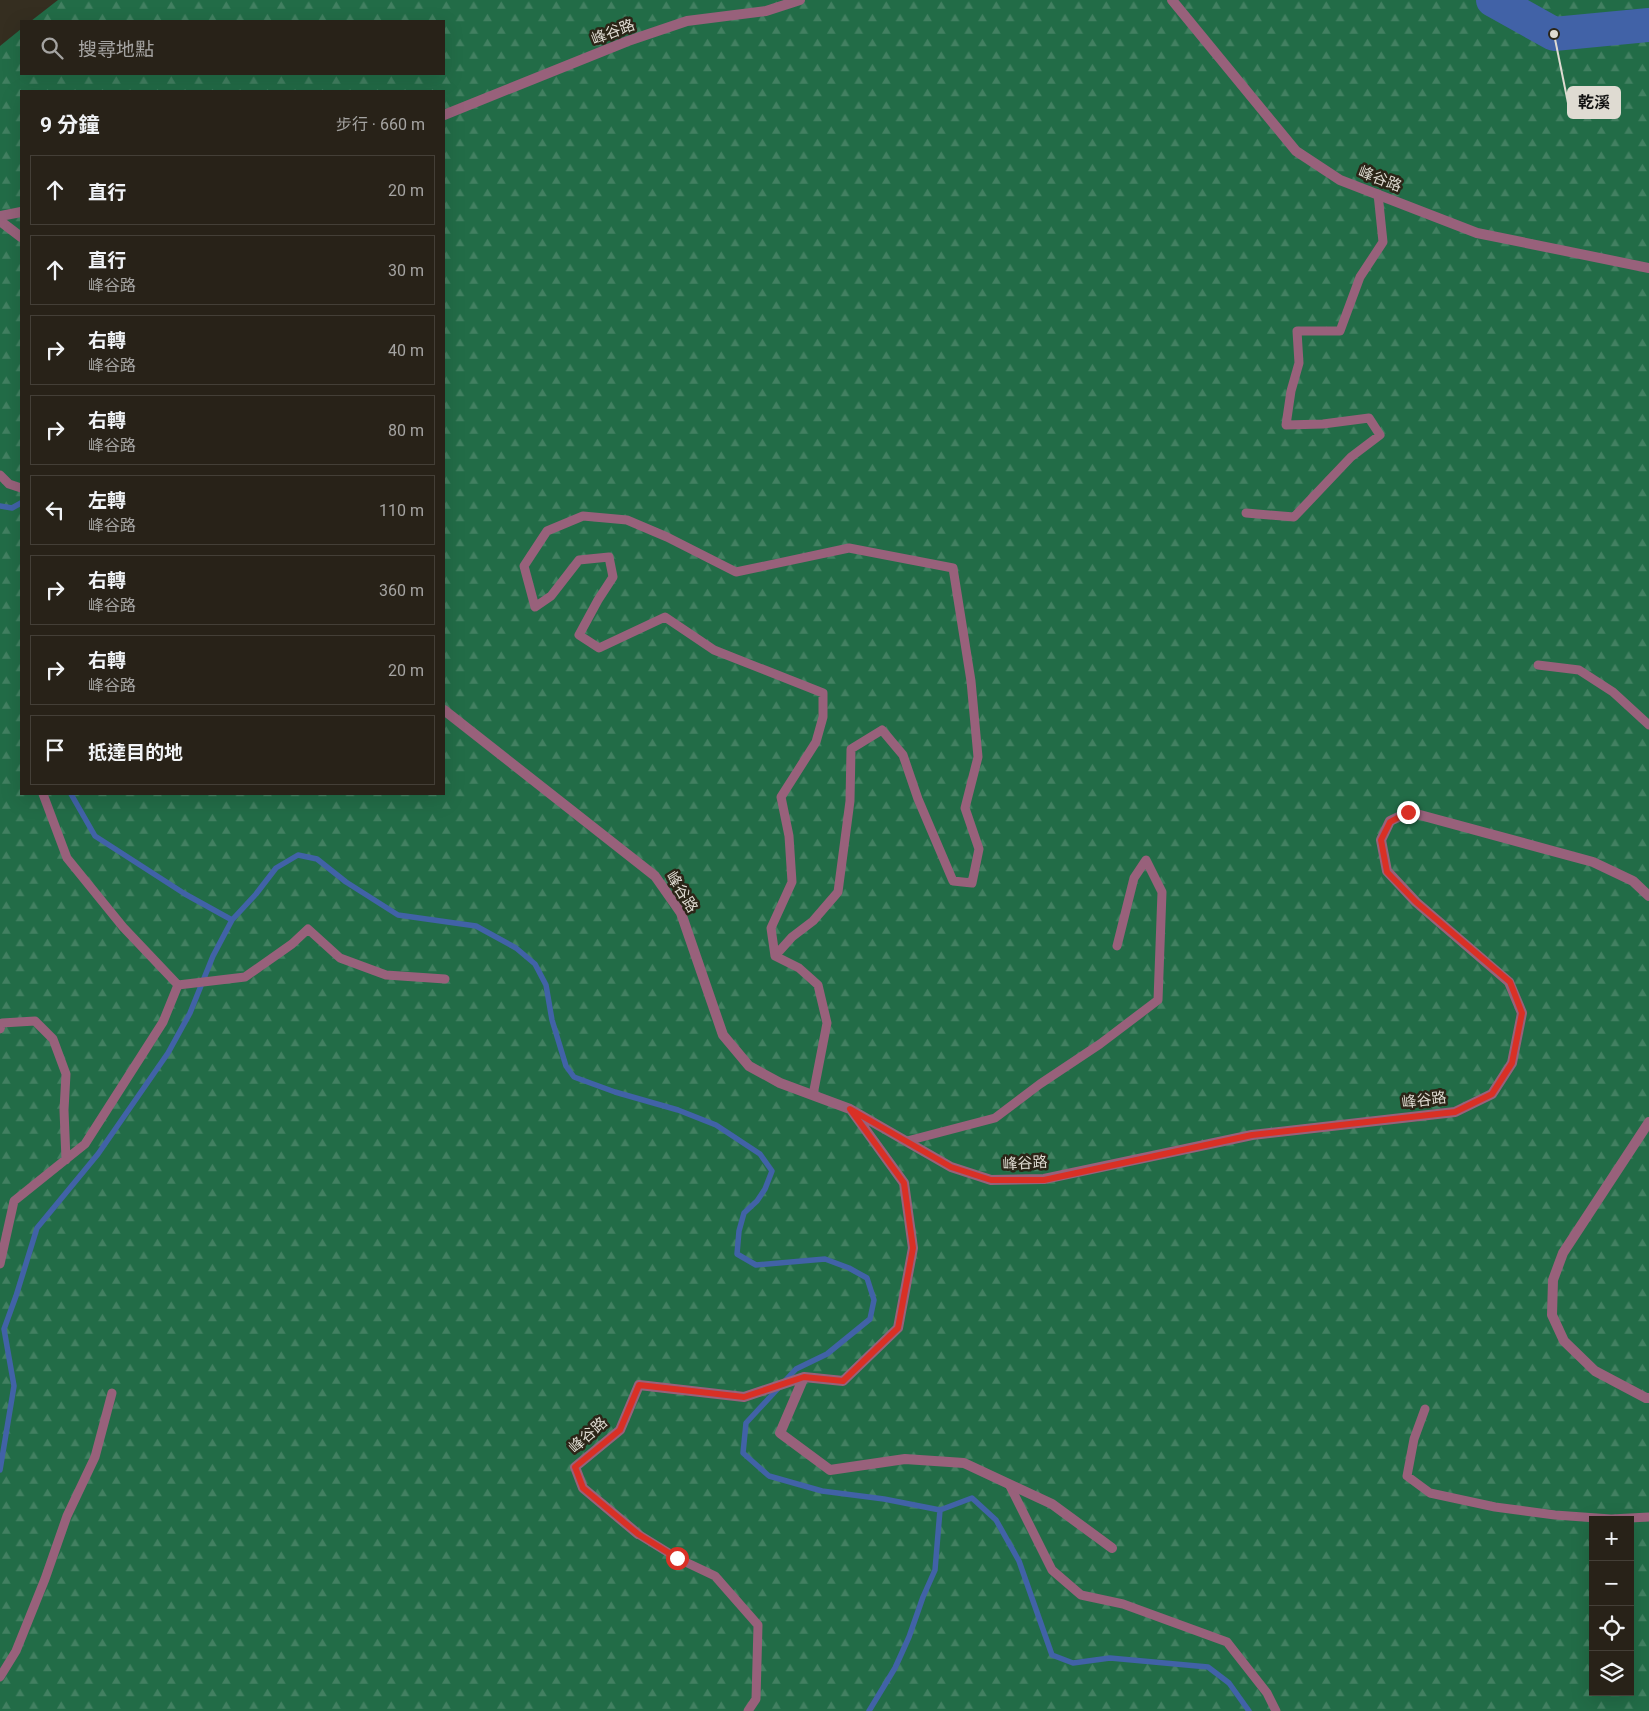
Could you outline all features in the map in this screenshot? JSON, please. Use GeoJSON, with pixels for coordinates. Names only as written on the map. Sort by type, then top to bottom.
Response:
{"type":"FeatureCollection","features":[{"type":"Feature","properties":{"kind":"street","name":"峰谷路"},"geometry":{"type":"LineString","coordinates":[[1172,0],[1296,151],[1340,180],[1477,234],[1649,268]]}},
{"type":"Feature","properties":{"kind":"street","name":"峰谷路"},"geometry":{"type":"LineString","coordinates":[[445,116],[628,42],[688,21],[766,11],[792,1]]}},
{"type":"Feature","properties":{"kind":"street"},"geometry":{"type":"LineString","coordinates":[[0,216],[20,212]]}},
{"type":"Feature","properties":{"kind":"street"},"geometry":{"type":"LineString","coordinates":[[0,221],[20,236]]}},
{"type":"Feature","properties":{"kind":"street","name":"峰谷路"},"geometry":{"type":"LineString","coordinates":[[445,711],[655,876],[681,913],[723,1035],[749,1066],[780,1083],[850,1109],[951,1167],[991,1180],[1044,1180],[1252,1135],[1455,1112],[1492,1094],[1512,1063],[1522,1013],[1510,982],[1416,902],[1387,872],[1381,840],[1390,822],[1408,812],[1594,862],[1632,881],[1649,896]]}},
{"type":"Feature","properties":{"kind":"street","name":"峰谷路"},"geometry":{"type":"LineString","coordinates":[[638,1534],[583,1488],[575,1467],[620,1430],[639,1385],[744,1397],[803,1377],[843,1381],[898,1328],[913,1248],[904,1183],[850,1109]]}},
{"type":"Feature","properties":{"kind":"street"},"geometry":{"type":"LineString","coordinates":[[1649,1122],[1563,1253],[1553,1280],[1552,1315],[1564,1341],[1595,1371],[1649,1398]]}},
{"type":"Feature","properties":{"kind":"street"},"geometry":{"type":"LineString","coordinates":[[803,1377],[780,1433],[830,1470],[905,1459],[964,1463],[1052,1504],[1112,1548]]}},
{"type":"Feature","properties":{"kind":"lane"},"geometry":{"type":"LineString","coordinates":[[1246,514],[1294,517],[1351,457],[1380,435],[1369,418],[1323,424],[1286,425],[1291,391],[1300,363],[1297,330],[1340,331],[1360,277],[1383,242],[1378,194]]}},
{"type":"Feature","properties":{"kind":"lane"},"geometry":{"type":"LineString","coordinates":[[0,475],[9,484],[20,488]]}},
{"type":"Feature","properties":{"kind":"lane"},"geometry":{"type":"LineString","coordinates":[[583,516],[627,520],[667,537],[736,572],[849,548],[953,568],[971,681],[978,757],[965,808],[979,849],[972,883],[953,880],[918,799],[903,755],[882,730],[850,749],[850,801],[838,892],[812,921],[792,937],[775,956],[771,928],[792,882],[789,836],[781,797],[816,742],[823,718],[823,693],[714,650],[665,617],[599,648],[578,635],[613,577],[609,557],[579,560],[551,596],[535,606],[524,566],[546,531],[583,516]]}},
{"type":"Feature","properties":{"kind":"lane"},"geometry":{"type":"LineString","coordinates":[[1538,665],[1579,670],[1613,692],[1649,725]]}},
{"type":"Feature","properties":{"kind":"lane"},"geometry":{"type":"LineString","coordinates":[[43,795],[66,858],[123,927],[178,985]]}},
{"type":"Feature","properties":{"kind":"lane"},"geometry":{"type":"LineString","coordinates":[[907,1141],[995,1118],[1040,1084],[1100,1044],[1158,1000],[1162,892],[1146,860],[1134,878],[1117,946]]}},
{"type":"Feature","properties":{"kind":"lane"},"geometry":{"type":"LineString","coordinates":[[178,985],[245,977],[292,944],[308,929],[340,958],[386,975],[445,979]]}},
{"type":"Feature","properties":{"kind":"lane"},"geometry":{"type":"LineString","coordinates":[[775,956],[799,968],[818,985],[826,1023],[813,1095]]}},
{"type":"Feature","properties":{"kind":"lane"},"geometry":{"type":"LineString","coordinates":[[0,1264],[14,1201],[85,1144],[163,1022],[178,985]]}},
{"type":"Feature","properties":{"kind":"lane"},"geometry":{"type":"LineString","coordinates":[[0,1029],[2,1023],[35,1022],[53,1039],[66,1074],[64,1110],[66,1160]]}},
{"type":"Feature","properties":{"kind":"lane"},"geometry":{"type":"LineString","coordinates":[[0,1677],[16,1652],[45,1579],[67,1516],[95,1457],[112,1393]]}},
{"type":"Feature","properties":{"kind":"lane"},"geometry":{"type":"LineString","coordinates":[[1425,1409],[1414,1439],[1407,1476],[1430,1493],[1495,1508],[1555,1515],[1611,1519],[1649,1517]]}},
{"type":"Feature","properties":{"kind":"lane"},"geometry":{"type":"LineString","coordinates":[[1009,1484],[1052,1570],[1081,1596],[1123,1604],[1227,1642],[1267,1693],[1276,1711]]}},
{"type":"Feature","properties":{"kind":"lane"},"geometry":{"type":"LineString","coordinates":[[638,1534],[677,1558],[715,1576],[758,1625],[756,1699],[748,1711]]}},
{"type":"Feature","properties":{"kind":"green space"},"geometry":{"type":"Polygon","coordinates":[[[58,0],[1649,0],[1649,1711],[0,1711],[0,46],[20,30],[20,75],[445,75],[445,20],[32,20],[58,0]]]}},
{"type":"Feature","properties":{"kind":"waterway"},"geometry":{"type":"LineString","coordinates":[[1493,0],[1554,34],[1649,25]]}},
{"type":"Feature","properties":{"kind":"waterway"},"geometry":{"type":"LineString","coordinates":[[0,506],[12,508],[20,504]]}},
{"type":"Feature","properties":{"kind":"waterway"},"geometry":{"type":"LineString","coordinates":[[72,795],[95,836],[185,894],[232,920],[256,894],[276,868],[298,855],[317,859],[346,882],[398,915],[476,926],[516,948],[535,964],[546,985],[552,1020],[566,1066],[574,1077],[615,1092],[678,1110],[716,1125],[760,1154],[772,1171],[765,1189],[757,1201],[744,1213],[739,1231],[737,1254],[756,1265],[825,1259],[849,1268],[867,1278],[874,1300],[870,1319],[827,1354],[796,1369],[746,1423],[743,1453],[769,1476],[822,1491],[884,1499],[940,1510],[935,1570],[895,1668],[869,1711]]}},
{"type":"Feature","properties":{"kind":"waterway"},"geometry":{"type":"LineString","coordinates":[[0,1470],[14,1386],[4,1329],[37,1228],[98,1154],[168,1053],[190,1013],[213,956],[232,920]]}},
{"type":"Feature","properties":{"kind":"waterway"},"geometry":{"type":"LineString","coordinates":[[940,1510],[972,1498],[996,1520],[1019,1561],[1052,1655],[1073,1663],[1110,1658],[1208,1667],[1229,1683],[1249,1711]]}},
{"type":"Feature","properties":{"kind":"place","name":"乾溪"},"geometry":{"type":"Point","coordinates":[1554,34]}},
{"type":"Feature","properties":{"kind":"route"},"geometry":{"type":"LineString","coordinates":[[677,1558],[638,1534],[583,1488],[575,1467],[620,1430],[639,1385],[744,1397],[804,1377],[843,1381],[898,1328],[913,1248],[904,1183],[850,1109],[951,1167],[991,1180],[1044,1180],[1252,1135],[1455,1112],[1492,1094],[1512,1063],[1522,1013],[1510,982],[1416,902],[1387,872],[1381,840],[1390,822],[1408,812]]}}]}
